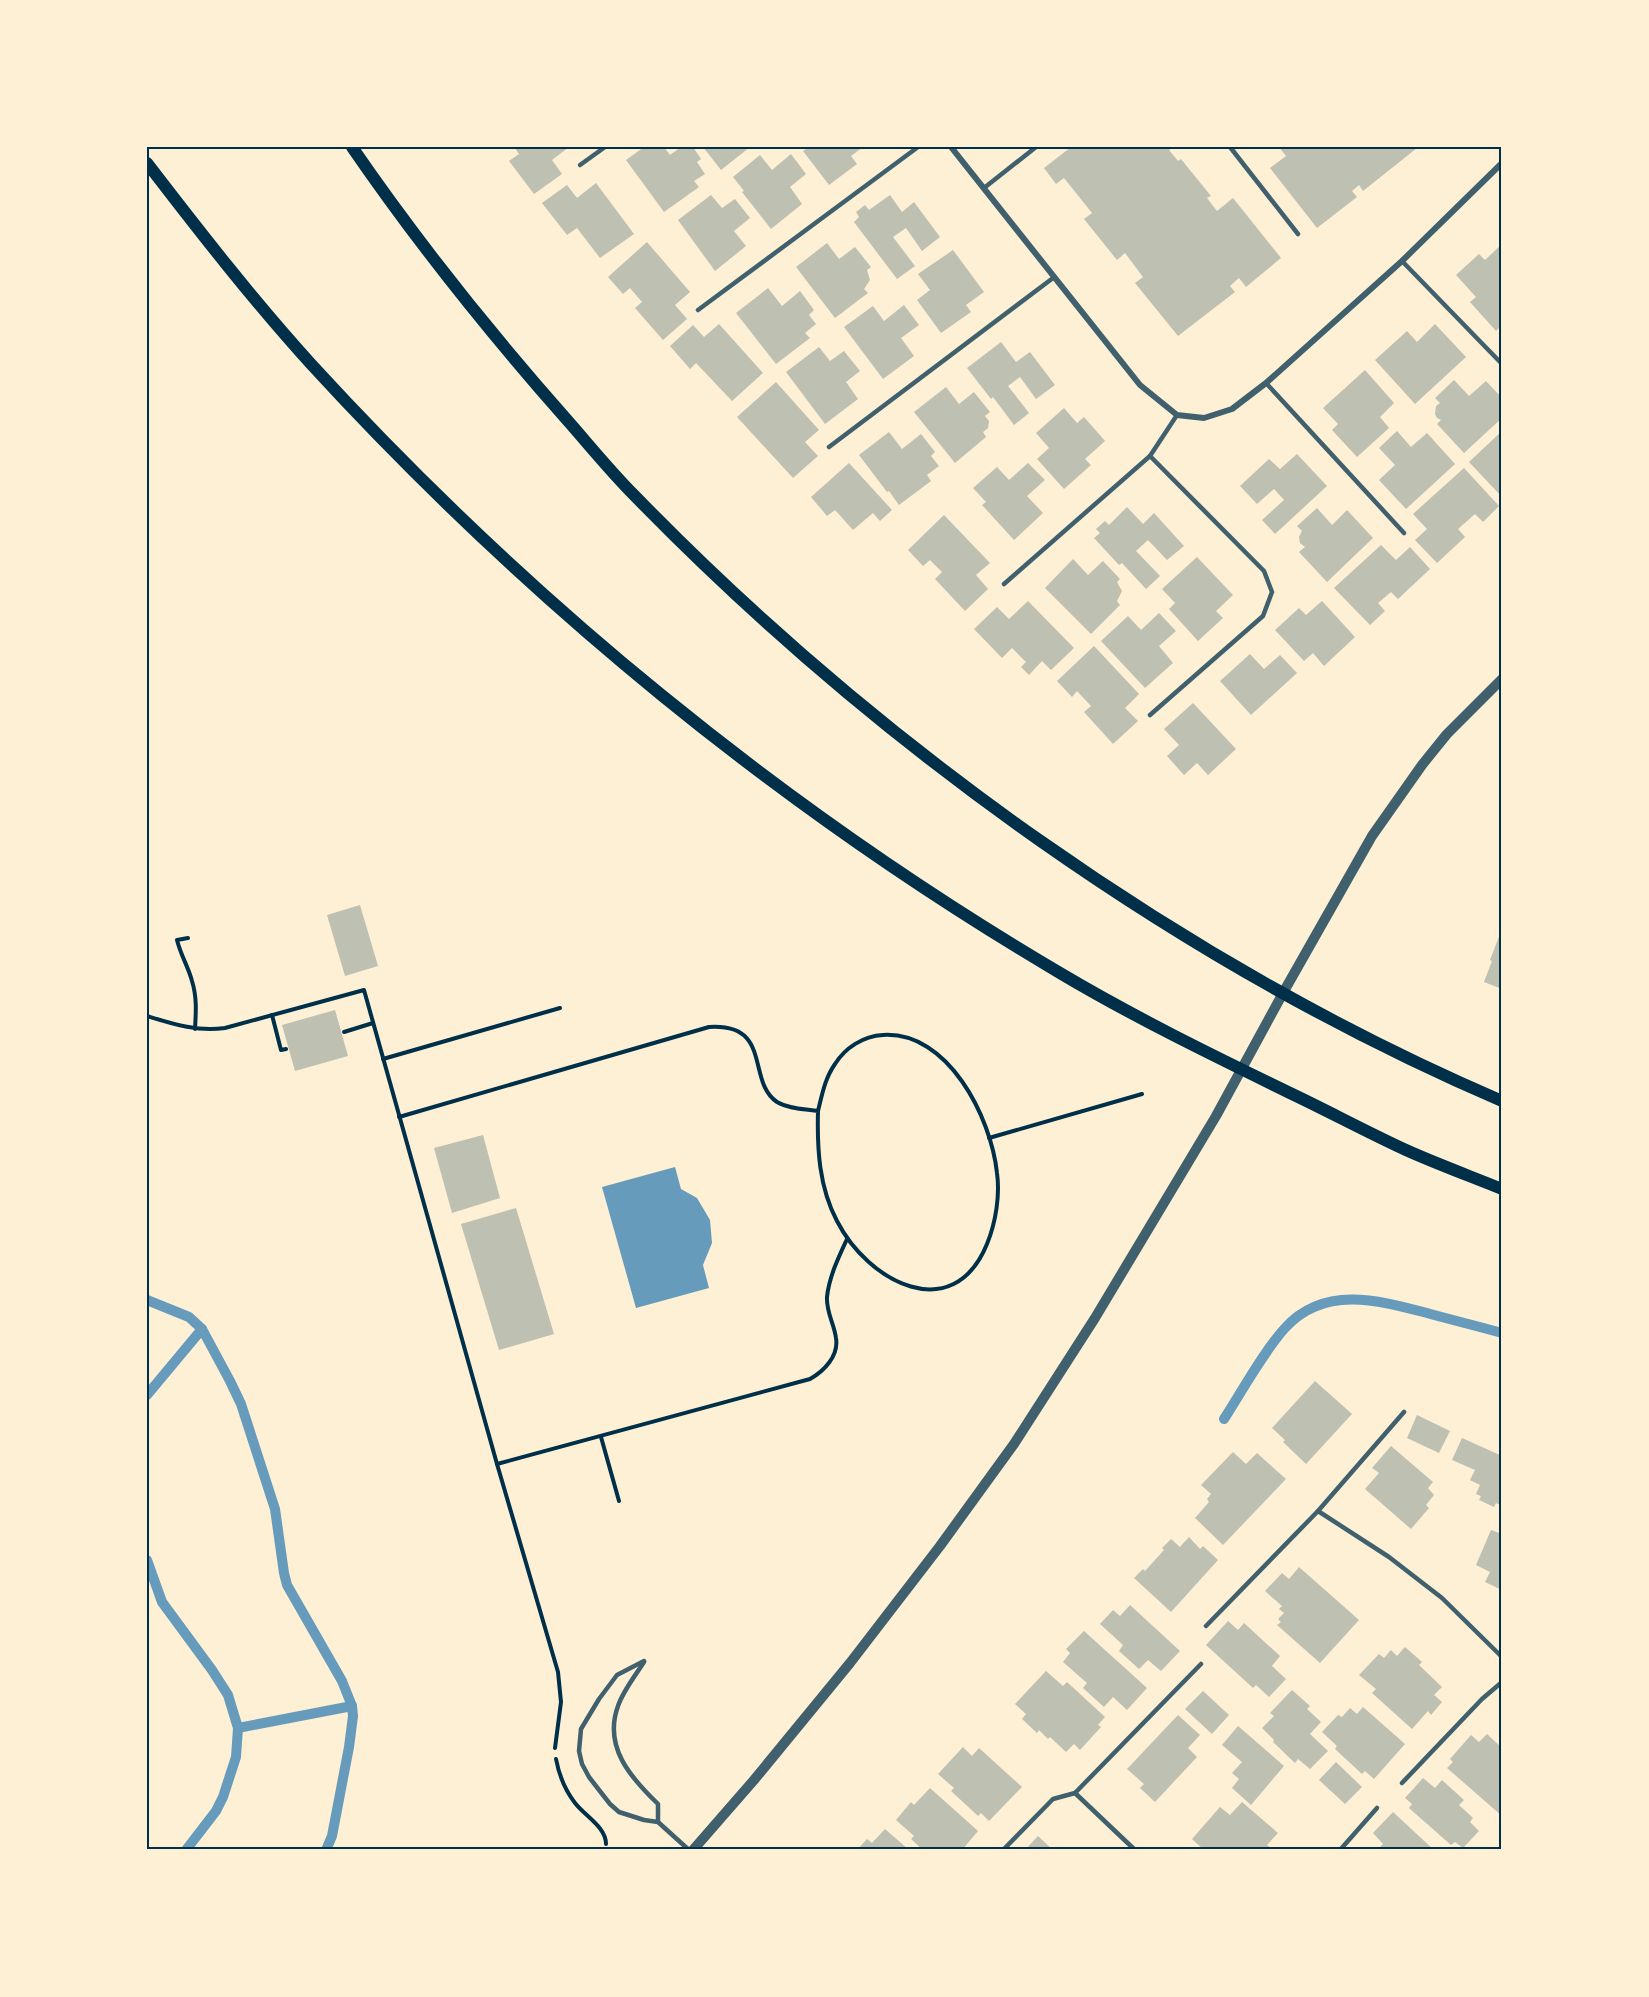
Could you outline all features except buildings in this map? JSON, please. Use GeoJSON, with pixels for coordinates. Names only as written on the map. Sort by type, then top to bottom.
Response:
{"type":"FeatureCollection","features":[{"type":"Feature","properties":{"kind":"main road"},"geometry":{"type":"LineString","coordinates":[[352,147],[435,261],[527,375],[632,493],[748,607],[834,682],[992,807],[1125,897],[1222,958],[1283,993],[1456,1082],[1502,1101]]}},
{"type":"Feature","properties":{"kind":"main road"},"geometry":{"type":"LineString","coordinates":[[147,163],[258,303],[311,363],[450,506],[536,587],[628,668],[777,785],[944,900],[1060,973],[1188,1044],[1241,1070],[1409,1151],[1502,1189]]}},
{"type":"Feature","properties":{"kind":"street"},"geometry":{"type":"LineString","coordinates":[[951,147],[1140,385],[1177,415],[1204,418],[1232,409],[1266,383],[1402,261],[1502,163]]}},
{"type":"Feature","properties":{"kind":"street"},"geometry":{"type":"LineString","coordinates":[[691,1850],[754,1780],[850,1663],[940,1546],[1014,1444],[1095,1318],[1216,1116],[1283,993],[1378,828],[1422,765],[1447,734],[1502,679]]}},
{"type":"Feature","properties":{"kind":"lane"},"geometry":{"type":"LineString","coordinates":[[580,165],[605,147]]}},
{"type":"Feature","properties":{"kind":"lane"},"geometry":{"type":"LineString","coordinates":[[698,310],[918,147]]}},
{"type":"Feature","properties":{"kind":"lane"},"geometry":{"type":"LineString","coordinates":[[984,188],[1036,147]]}},
{"type":"Feature","properties":{"kind":"lane"},"geometry":{"type":"LineString","coordinates":[[1230,147],[1298,234]]}},
{"type":"Feature","properties":{"kind":"lane"},"geometry":{"type":"LineString","coordinates":[[1402,261],[1502,364]]}},
{"type":"Feature","properties":{"kind":"lane"},"geometry":{"type":"LineString","coordinates":[[829,447],[1053,278]]}},
{"type":"Feature","properties":{"kind":"lane"},"geometry":{"type":"LineString","coordinates":[[1266,383],[1404,533]]}},
{"type":"Feature","properties":{"kind":"lane"},"geometry":{"type":"LineString","coordinates":[[1004,584],[1150,456],[1177,415]]}},
{"type":"Feature","properties":{"kind":"lane"},"geometry":{"type":"LineString","coordinates":[[1150,456],[1264,571],[1272,592],[1263,616],[1150,716]]}},
{"type":"Feature","properties":{"kind":"lane"},"geometry":{"type":"LineString","coordinates":[[1206,1626],[1318,1511],[1404,1412]]}},
{"type":"Feature","properties":{"kind":"lane"},"geometry":{"type":"LineString","coordinates":[[1318,1511],[1389,1557],[1442,1598],[1502,1657]]}},
{"type":"Feature","properties":{"kind":"lane"},"geometry":{"type":"LineString","coordinates":[[658,1822],[658,1803],[624,1767],[616,1745],[614,1726],[618,1706],[644,1661],[617,1675],[599,1699],[581,1729],[579,1751],[582,1764],[589,1777],[619,1812],[658,1822],[691,1850]]}},
{"type":"Feature","properties":{"kind":"lane"},"geometry":{"type":"LineString","coordinates":[[1003,1850],[1053,1799],[1075,1793],[1201,1664]]}},
{"type":"Feature","properties":{"kind":"lane"},"geometry":{"type":"LineString","coordinates":[[1402,1783],[1482,1699],[1502,1682]]}},
{"type":"Feature","properties":{"kind":"lane"},"geometry":{"type":"LineString","coordinates":[[1075,1793],[1135,1850]]}},
{"type":"Feature","properties":{"kind":"lane"},"geometry":{"type":"LineString","coordinates":[[1340,1850],[1377,1808]]}},
{"type":"Feature","properties":{"kind":"path"},"geometry":{"type":"LineString","coordinates":[[188,938],[177,940],[195,992],[195,1029]]}},
{"type":"Feature","properties":{"kind":"path"},"geometry":{"type":"LineString","coordinates":[[147,1016],[195,1029],[225,1028],[364,990],[558,1672],[561,1702],[555,1754],[558,1770],[575,1803],[605,1835],[606,1844]]}},
{"type":"Feature","properties":{"kind":"path"},"geometry":{"type":"LineString","coordinates":[[383,1059],[560,1008]]}},
{"type":"Feature","properties":{"kind":"path"},"geometry":{"type":"LineString","coordinates":[[272,1015],[281,1050],[286,1049]]}},
{"type":"Feature","properties":{"kind":"path"},"geometry":{"type":"LineString","coordinates":[[344,1032],[373,1023]]}},
{"type":"Feature","properties":{"kind":"path"},"geometry":{"type":"LineString","coordinates":[[399,1117],[709,1027],[732,1029],[751,1043],[766,1090],[776,1101],[788,1106],[818,1111]]}},
{"type":"Feature","properties":{"kind":"path"},"geometry":{"type":"LineString","coordinates":[[897,1034],[912,1039],[929,1047],[953,1070],[968,1090],[989,1138],[998,1173],[994,1221],[985,1250],[978,1264],[965,1278],[938,1288],[904,1285],[887,1278],[860,1255],[836,1221],[822,1183],[817,1136],[818,1111],[828,1076],[843,1054],[866,1038],[897,1034]]}},
{"type":"Feature","properties":{"kind":"path"},"geometry":{"type":"LineString","coordinates":[[989,1138],[1142,1095]]}},
{"type":"Feature","properties":{"kind":"path"},"geometry":{"type":"LineString","coordinates":[[497,1464],[810,1379],[819,1374],[827,1366],[836,1347],[836,1337],[828,1316],[826,1299],[839,1255],[847,1239]]}},
{"type":"Feature","properties":{"kind":"path"},"geometry":{"type":"LineString","coordinates":[[601,1437],[619,1501]]}},
{"type":"Feature","properties":{"kind":"water"},"geometry":{"type":"Polygon","coordinates":[[[675,1167],[681,1189],[697,1198],[710,1220],[712,1243],[703,1265],[709,1288],[636,1308],[602,1187],[675,1167]]]}},
{"type":"Feature","properties":{"kind":"waterway"},"geometry":{"type":"LineString","coordinates":[[147,1300],[189,1317],[202,1329],[230,1381],[241,1404],[275,1509],[287,1585],[342,1681],[352,1706],[349,1747],[332,1836],[326,1850]]}},
{"type":"Feature","properties":{"kind":"waterway"},"geometry":{"type":"LineString","coordinates":[[1224,1419],[1277,1337],[1300,1314],[1317,1306],[1334,1301],[1371,1301],[1408,1308],[1502,1333]]}},
{"type":"Feature","properties":{"kind":"waterway"},"geometry":{"type":"LineString","coordinates":[[147,1395],[202,1329]]}},
{"type":"Feature","properties":{"kind":"waterway"},"geometry":{"type":"LineString","coordinates":[[147,1560],[162,1602],[228,1695],[238,1728],[236,1757],[223,1797],[216,1811],[186,1850]]}},
{"type":"Feature","properties":{"kind":"waterway"},"geometry":{"type":"LineString","coordinates":[[238,1728],[352,1706]]}}]}
